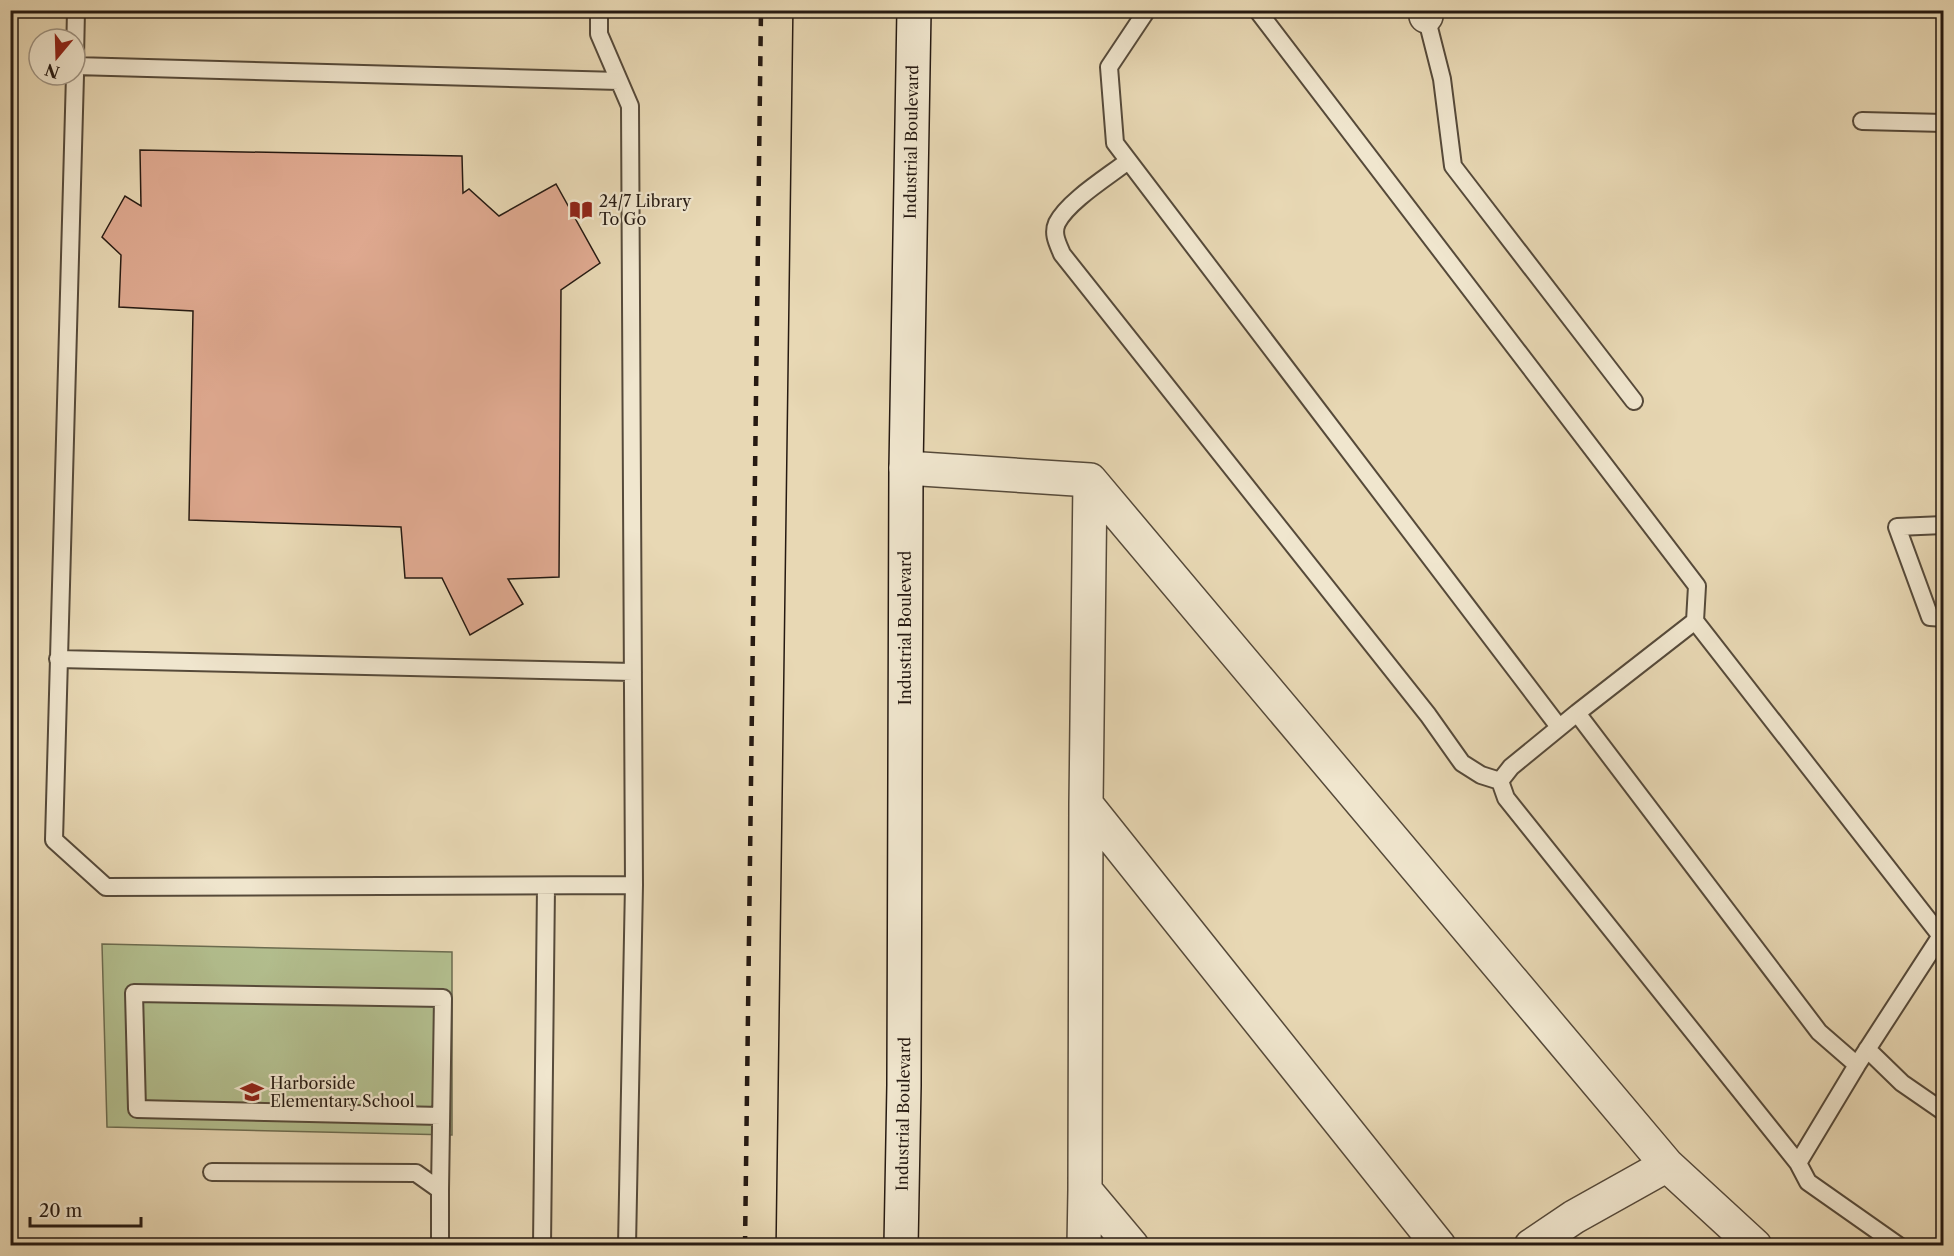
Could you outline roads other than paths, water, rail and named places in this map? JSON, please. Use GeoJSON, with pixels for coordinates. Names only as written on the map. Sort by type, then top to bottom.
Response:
{"type":"FeatureCollection","features":[{"type":"Feature","properties":{"kind":"street","name":"Industrial Boulevard"},"geometry":{"type":"LineString","coordinates":[[902,1245],[906,468],[914,10]]}},
{"type":"Feature","properties":{"kind":"street"},"geometry":{"type":"LineString","coordinates":[[906,468],[1090,480],[1667,1165],[1755,1245]]}},
{"type":"Feature","properties":{"kind":"street"},"geometry":{"type":"LineString","coordinates":[[1084,1245],[1090,480]]}},
{"type":"Feature","properties":{"kind":"street"},"geometry":{"type":"LineString","coordinates":[[1086,804],[1439,1245]]}},
{"type":"Feature","properties":{"kind":"street"},"geometry":{"type":"LineString","coordinates":[[1531,1245],[1667,1165]]}},
{"type":"Feature","properties":{"kind":"street"},"geometry":{"type":"LineString","coordinates":[[1085,1190],[1132,1245]]}},
{"type":"Feature","properties":{"kind":"lane"},"geometry":{"type":"LineString","coordinates":[[76,10],[76,27]]}},
{"type":"Feature","properties":{"kind":"lane"},"geometry":{"type":"LineString","coordinates":[[598,10],[599,34],[630,106],[634,885],[627,1245]]}},
{"type":"Feature","properties":{"kind":"lane"},"geometry":{"type":"LineString","coordinates":[[1147,10],[1108,67],[1115,142],[1559,728]]}},
{"type":"Feature","properties":{"kind":"lane"},"geometry":{"type":"LineString","coordinates":[[1257,10],[1697,586],[1695,621],[1942,938],[1867,1049],[1798,1164]]}},
{"type":"Feature","properties":{"kind":"lane"},"geometry":{"type":"LineString","coordinates":[[1426,13],[1442,79],[1453,166],[1634,401]]}},
{"type":"Feature","properties":{"kind":"lane"},"geometry":{"type":"LineString","coordinates":[[87,66],[619,81]]}},
{"type":"Feature","properties":{"kind":"lane"},"geometry":{"type":"LineString","coordinates":[[75,87],[54,840],[106,887],[634,885]]}},
{"type":"Feature","properties":{"kind":"lane"},"geometry":{"type":"LineString","coordinates":[[1862,121],[1944,123]]}},
{"type":"Feature","properties":{"kind":"lane"},"geometry":{"type":"LineString","coordinates":[[1128,161],[1074,202],[1057,223],[1055,238],[1062,254],[1428,715],[1462,763],[1481,775],[1500,782],[1506,798],[1798,1164],[1808,1182],[1899,1245]]}},
{"type":"Feature","properties":{"kind":"lane"},"geometry":{"type":"LineString","coordinates":[[1944,525],[1897,527],[1930,617],[1944,618]]}},
{"type":"Feature","properties":{"kind":"lane"},"geometry":{"type":"LineString","coordinates":[[1500,782],[1511,767],[1695,621]]}},
{"type":"Feature","properties":{"kind":"lane"},"geometry":{"type":"LineString","coordinates":[[58,659],[633,672]]}},
{"type":"Feature","properties":{"kind":"lane"},"geometry":{"type":"LineString","coordinates":[[1577,713],[1819,1032],[1857,1065]]}},
{"type":"Feature","properties":{"kind":"lane"},"geometry":{"type":"LineString","coordinates":[[542,1245],[546,886]]}},
{"type":"Feature","properties":{"kind":"lane"},"geometry":{"type":"LineString","coordinates":[[440,1245],[443,998],[134,993],[136,1109],[441,1116]]}},
{"type":"Feature","properties":{"kind":"lane"},"geometry":{"type":"LineString","coordinates":[[1867,1049],[1902,1083],[1944,1112]]}},
{"type":"Feature","properties":{"kind":"lane"},"geometry":{"type":"LineString","coordinates":[[212,1172],[416,1173],[440,1190]]}},
{"type":"Feature","properties":{"kind":"tram line"},"geometry":{"type":"LineString","coordinates":[[776,1246],[793,10]]}},
{"type":"Feature","properties":{"kind":"railway"},"geometry":{"type":"LineString","coordinates":[[745,1246],[761,10]]}},
{"type":"Feature","properties":{"kind":"place","name":"24/7 Library To Go"},"geometry":{"type":"Point","coordinates":[581,210]}},
{"type":"Feature","properties":{"kind":"place","name":"Harborside Elementary School"},"geometry":{"type":"Point","coordinates":[252,1092]}}]}
